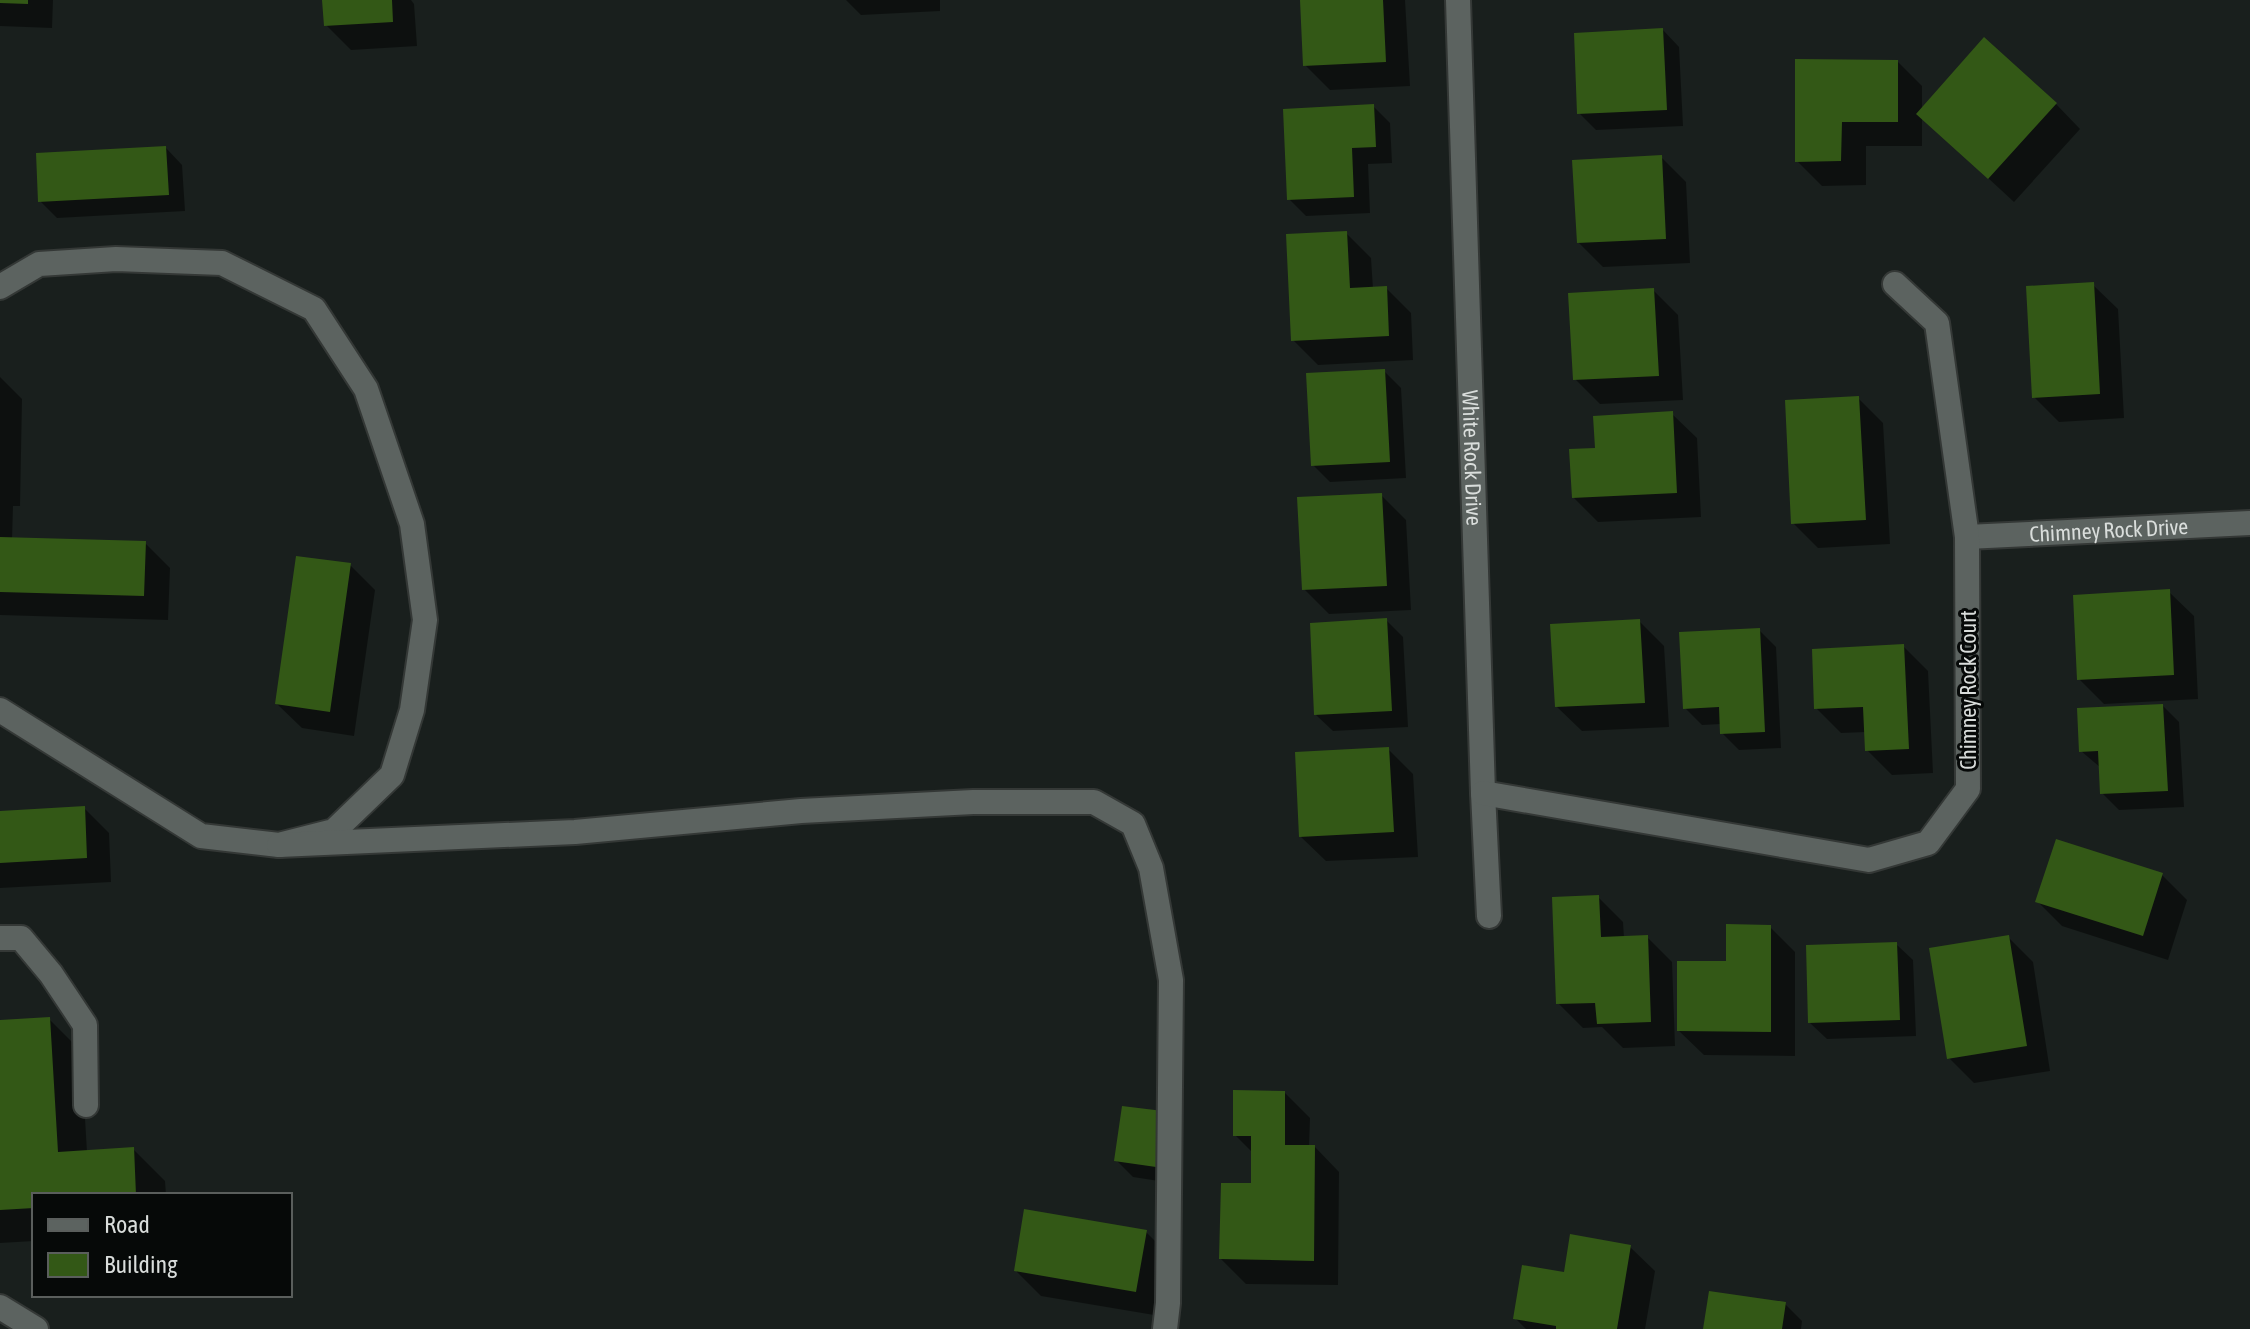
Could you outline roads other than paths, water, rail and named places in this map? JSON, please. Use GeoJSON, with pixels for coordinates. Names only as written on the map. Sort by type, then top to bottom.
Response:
{"type":"FeatureCollection","features":[{"type":"Feature","properties":{"kind":"street","name":"White Rock Drive"},"geometry":{"type":"LineString","coordinates":[[1458,0],[1489,916]]}},
{"type":"Feature","properties":{"kind":"street"},"geometry":{"type":"LineString","coordinates":[[0,287],[39,264],[116,259],[222,263],[314,309],[366,389],[412,524],[425,620],[412,710],[392,775],[334,831],[279,845]]}},
{"type":"Feature","properties":{"kind":"street","name":"Chimney Rock Court"},"geometry":{"type":"LineString","coordinates":[[1483,793],[1869,860],[1928,843],[1968,789],[1967,537],[1937,323],[1895,284]]}},
{"type":"Feature","properties":{"kind":"street","name":"Chimney Rock Drive"},"geometry":{"type":"LineString","coordinates":[[1967,537],[2250,523]]}},
{"type":"Feature","properties":{"kind":"street"},"geometry":{"type":"LineString","coordinates":[[0,710],[201,836],[279,845],[575,832],[801,811],[973,802],[1094,802],[1133,824],[1151,868],[1171,980],[1168,1303],[1165,1329]]}},
{"type":"Feature","properties":{"kind":"street"},"geometry":{"type":"LineString","coordinates":[[0,938],[21,938],[51,974],[85,1025],[86,1105]]}},
{"type":"Feature","properties":{"kind":"street"},"geometry":{"type":"LineString","coordinates":[[0,1307],[36,1329]]}}]}
